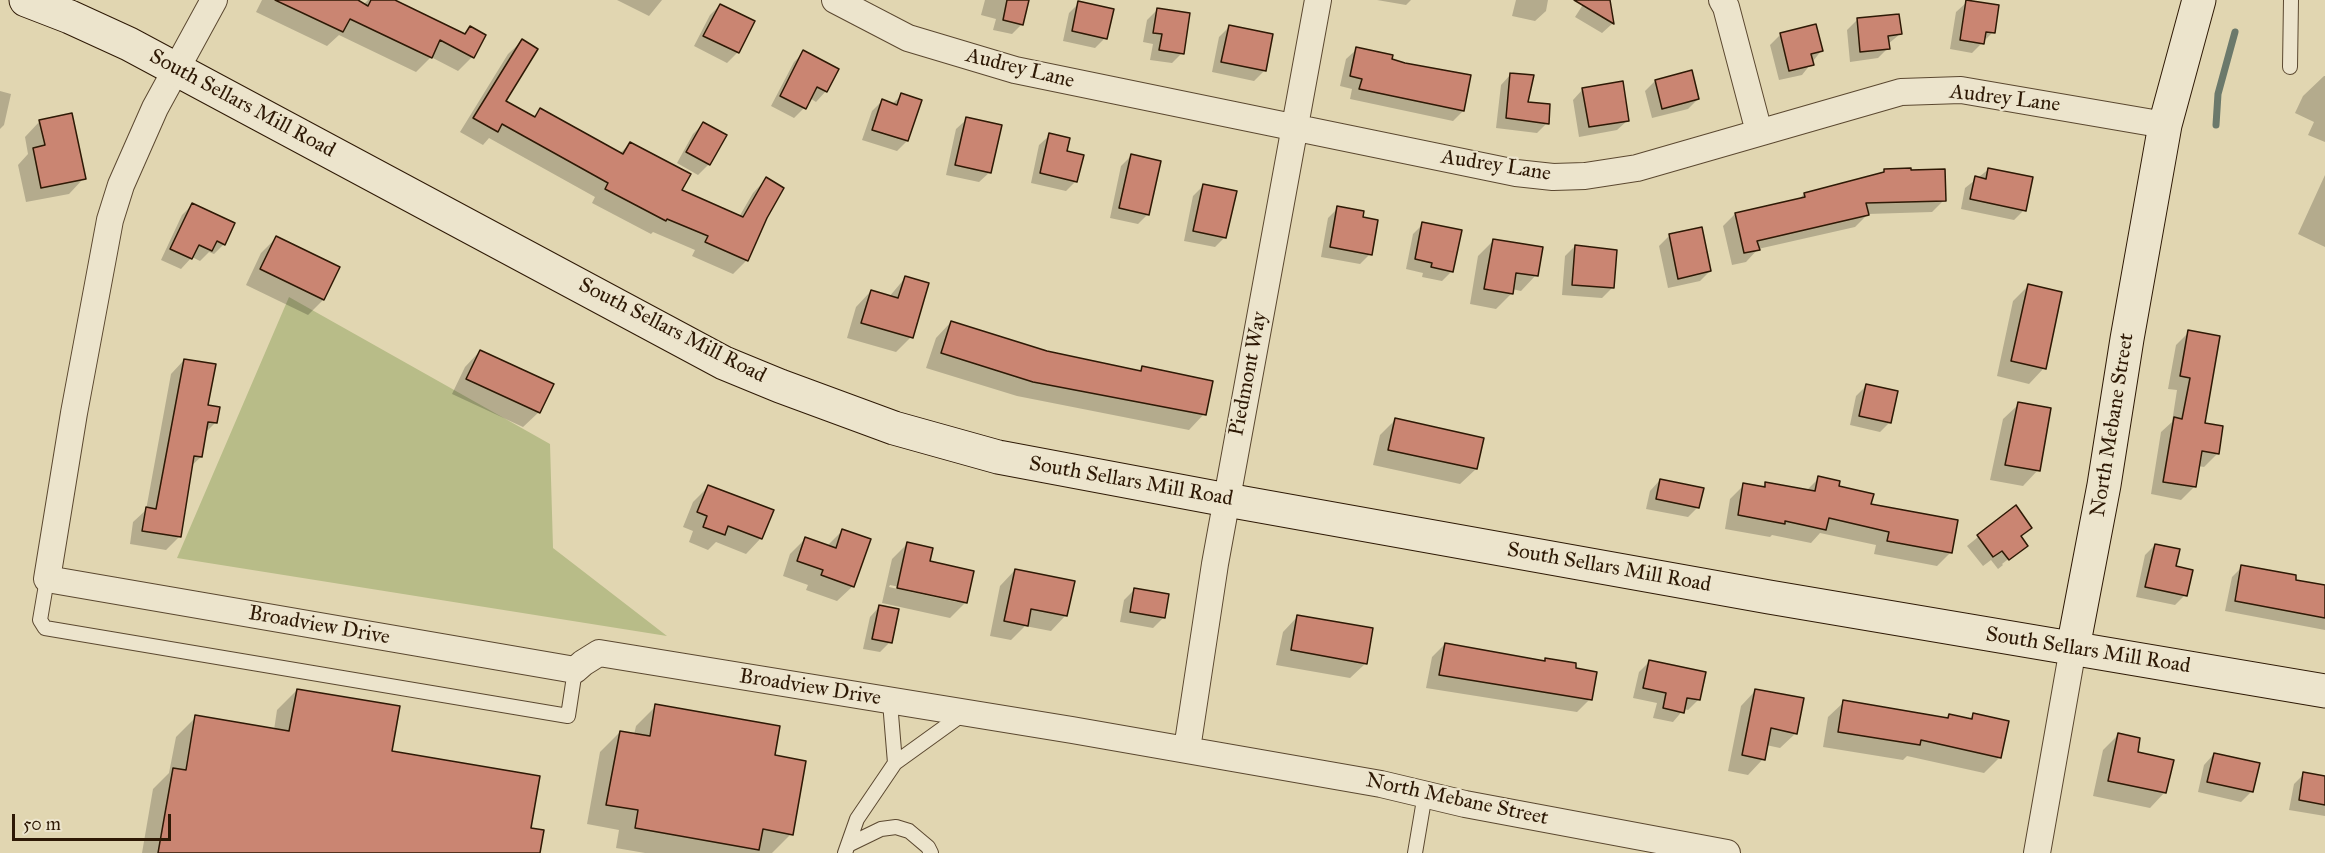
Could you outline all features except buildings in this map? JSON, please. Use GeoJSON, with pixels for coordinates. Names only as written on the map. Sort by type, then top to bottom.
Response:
{"type":"FeatureCollection","features":[{"type":"Feature","properties":{"kind":"main road","name":"South Sellars Mill Road"},"geometry":{"type":"LineString","coordinates":[[26,0],[70,16],[176,69],[724,363],[894,428],[998,457],[1227,500],[1759,595],[2325,691]]}},
{"type":"Feature","properties":{"kind":"main road","name":"North Mebane Street"},"geometry":{"type":"LineString","coordinates":[[2073,648],[2106,474],[2165,125],[2199,0]]}},
{"type":"Feature","properties":{"kind":"street"},"geometry":{"type":"LineString","coordinates":[[47,579],[74,413],[110,220],[120,185],[155,108],[214,0]]}},
{"type":"Feature","properties":{"kind":"street","name":"Audrey Lane"},"geometry":{"type":"LineString","coordinates":[[835,0],[908,38],[1014,70],[1516,173],[1553,177],[1585,176],[1637,168],[1901,92],[1960,90],[2165,125]]}},
{"type":"Feature","properties":{"kind":"street","name":"Piedmont Way"},"geometry":{"type":"LineString","coordinates":[[1186,749],[1215,564],[1318,0]]}},
{"type":"Feature","properties":{"kind":"street"},"geometry":{"type":"LineString","coordinates":[[1722,0],[1759,132]]}},
{"type":"Feature","properties":{"kind":"street","name":"Broadview Drive"},"geometry":{"type":"LineString","coordinates":[[47,579],[575,670],[599,653],[1186,749]]}},
{"type":"Feature","properties":{"kind":"street","name":"North Mebane Street"},"geometry":{"type":"LineString","coordinates":[[2037,853],[2073,648]]}},
{"type":"Feature","properties":{"kind":"street","name":"North Mebane Street"},"geometry":{"type":"LineString","coordinates":[[1186,749],[1381,784],[1466,804],[1727,853]]}},
{"type":"Feature","properties":{"kind":"lane"},"geometry":{"type":"LineString","coordinates":[[2290,67],[2291,0]]}},
{"type":"Feature","properties":{"kind":"lane"},"geometry":{"type":"LineString","coordinates":[[47,579],[40,620],[45,628],[568,716],[575,670]]}},
{"type":"Feature","properties":{"kind":"lane"},"geometry":{"type":"LineString","coordinates":[[890,702],[895,763]]}},
{"type":"Feature","properties":{"kind":"lane"},"geometry":{"type":"LineString","coordinates":[[847,849],[857,819],[895,763],[963,714]]}},
{"type":"Feature","properties":{"kind":"lane"},"geometry":{"type":"LineString","coordinates":[[1415,853],[1425,794]]}},
{"type":"Feature","properties":{"kind":"lane"},"geometry":{"type":"LineString","coordinates":[[847,849],[881,829],[896,827],[909,831],[928,847],[931,853]]}},
{"type":"Feature","properties":{"kind":"green space"},"geometry":{"type":"Polygon","coordinates":[[[289,297],[550,444],[553,548],[667,636],[177,558],[289,297]]]}},
{"type":"Feature","properties":{"kind":"waterway"},"geometry":{"type":"LineString","coordinates":[[2216,125],[2218,94],[2235,32]]}}]}
